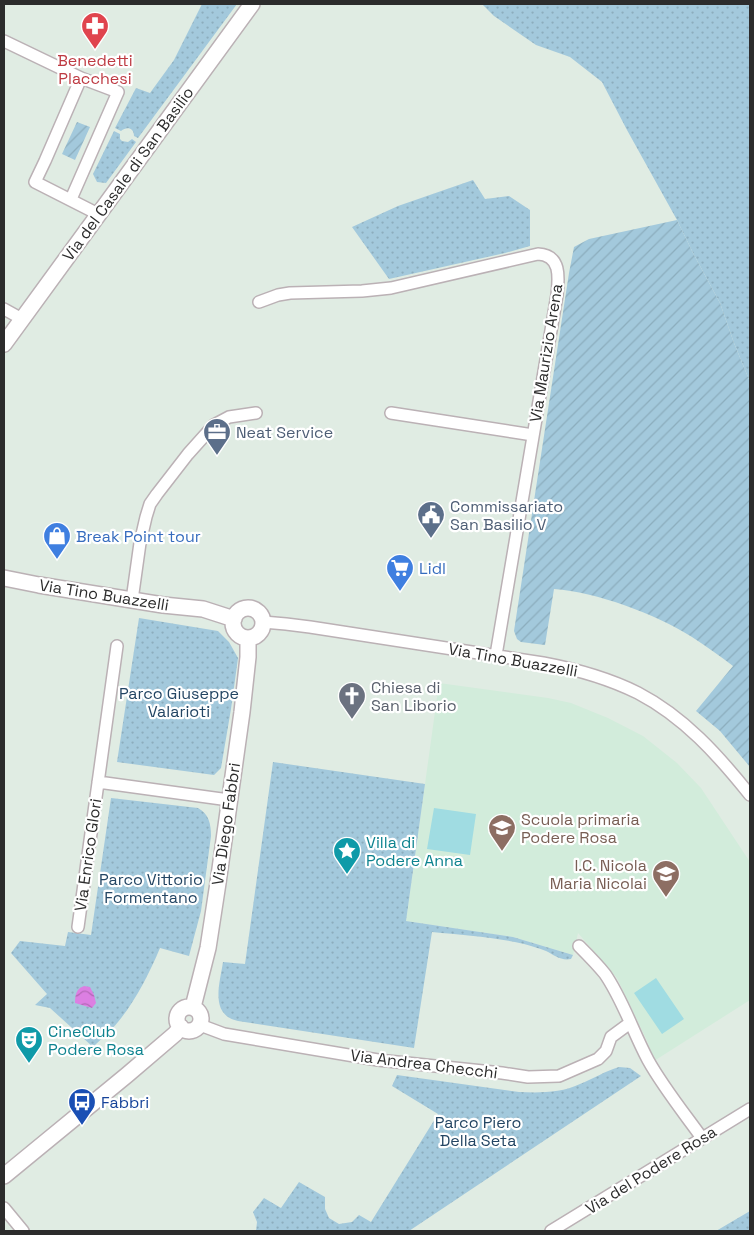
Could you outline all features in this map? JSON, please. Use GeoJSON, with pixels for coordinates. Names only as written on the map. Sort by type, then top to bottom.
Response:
{"type":"FeatureCollection","features":[{"type":"Feature","properties":{"kind":"street","name":"Via del Casale di San Basilio"},"geometry":{"type":"LineString","coordinates":[[4,344],[252,4]]}},
{"type":"Feature","properties":{"kind":"street"},"geometry":{"type":"LineString","coordinates":[[4,41],[81,78],[118,92],[72,199]]}},
{"type":"Feature","properties":{"kind":"street"},"geometry":{"type":"LineString","coordinates":[[81,78],[35,182],[72,199],[98,214]]}},
{"type":"Feature","properties":{"kind":"street","name":"Via Maurizio Arena"},"geometry":{"type":"LineString","coordinates":[[259,302],[290,293],[391,288],[531,255],[546,255],[553,260],[557,268],[558,287],[496,655]]}},
{"type":"Feature","properties":{"kind":"street"},"geometry":{"type":"LineString","coordinates":[[4,308],[22,319]]}},
{"type":"Feature","properties":{"kind":"street"},"geometry":{"type":"LineString","coordinates":[[392,412],[533,435]]}},
{"type":"Feature","properties":{"kind":"street"},"geometry":{"type":"LineString","coordinates":[[132,600],[140,543],[150,504],[188,454],[214,425],[228,417],[256,413]]}},
{"type":"Feature","properties":{"kind":"street","name":"Via Tino Buazzelli"},"geometry":{"type":"LineString","coordinates":[[4,578],[132,600],[203,609],[234,618]]}},
{"type":"Feature","properties":{"kind":"street"},"geometry":{"type":"LineString","coordinates":[[248,608],[259,613],[263,622],[261,631],[257,636],[248,639],[240,636],[233,626],[237,612],[248,608]]}},
{"type":"Feature","properties":{"kind":"street","name":"Via Tino Buazzelli"},"geometry":{"type":"LineString","coordinates":[[263,622],[310,627],[496,655],[581,671],[637,692],[668,712],[692,731],[723,762],[750,795]]}},
{"type":"Feature","properties":{"kind":"street","name":"Via Diego Fabbri"},"geometry":{"type":"LineString","coordinates":[[193,1007],[208,948],[243,705],[248,639]]}},
{"type":"Feature","properties":{"kind":"street","name":"Via Enrico Glori"},"geometry":{"type":"LineString","coordinates":[[78,927],[117,646]]}},
{"type":"Feature","properties":{"kind":"street","name":"Via Enrico Glori"},"geometry":{"type":"LineString","coordinates":[[98,782],[229,800]]}},
{"type":"Feature","properties":{"kind":"street"},"geometry":{"type":"LineString","coordinates":[[579,946],[595,961],[614,989],[648,1061],[702,1138]]}},
{"type":"Feature","properties":{"kind":"street"},"geometry":{"type":"LineString","coordinates":[[193,1007],[200,1013],[200,1025],[191,1031],[184,1030],[177,1020],[180,1012],[184,1008],[193,1007]]}},
{"type":"Feature","properties":{"kind":"street","name":"Via Andrea Checchi"},"geometry":{"type":"LineString","coordinates":[[200,1025],[224,1034],[378,1060],[528,1077],[559,1076],[598,1059],[606,1050],[610,1037],[630,1023]]}},
{"type":"Feature","properties":{"kind":"street"},"geometry":{"type":"LineString","coordinates":[[4,1176],[135,1069],[181,1028]]}},
{"type":"Feature","properties":{"kind":"street","name":"Via del Podere Rosa"},"geometry":{"type":"LineString","coordinates":[[551,1231],[750,1109]]}},
{"type":"Feature","properties":{"kind":"street"},"geometry":{"type":"LineString","coordinates":[[4,1208],[23,1231]]}},
{"type":"Feature","properties":{"kind":"shaded area"},"geometry":{"type":"Polygon","coordinates":[[[439,683],[571,703],[608,718],[643,736],[677,763],[701,788],[750,862],[750,1000],[654,1061],[648,1043],[617,978],[578,933],[573,955],[513,937],[406,921],[439,683]]]}},
{"type":"Feature","properties":{"kind":"shaded area"},"geometry":{"type":"Polygon","coordinates":[[[434,808],[476,814],[470,855],[427,849],[434,808]]]}},
{"type":"Feature","properties":{"kind":"shaded area"},"geometry":{"type":"Polygon","coordinates":[[[656,978],[684,1019],[662,1034],[634,993],[656,978]]]}},
{"type":"Feature","properties":{"kind":"green space"},"geometry":{"type":"Polygon","coordinates":[[[202,4],[237,4],[138,138],[134,136],[133,131],[130,129],[121,131],[115,128],[136,88],[150,93],[174,60],[202,4]]]}},
{"type":"Feature","properties":{"kind":"green space"},"geometry":{"type":"Polygon","coordinates":[[[482,4],[750,4],[750,382],[720,303],[602,82],[570,57],[536,45],[494,16],[482,4]]]}},
{"type":"Feature","properties":{"kind":"green space"},"geometry":{"type":"Polygon","coordinates":[[[77,122],[90,127],[75,160],[62,154],[77,122]]]}},
{"type":"Feature","properties":{"kind":"green space"},"geometry":{"type":"Polygon","coordinates":[[[114,131],[120,134],[122,141],[128,142],[132,139],[136,142],[106,183],[97,182],[93,174],[114,131]]]}},
{"type":"Feature","properties":{"kind":"green space"},"geometry":{"type":"Polygon","coordinates":[[[473,180],[485,199],[509,196],[530,210],[530,246],[389,279],[352,227],[398,206],[473,180]]]}},
{"type":"Feature","properties":{"kind":"green space"},"geometry":{"type":"Polygon","coordinates":[[[677,220],[720,303],[750,382],[750,767],[720,731],[696,711],[733,666],[677,628],[644,612],[607,599],[554,589],[545,645],[521,642],[517,639],[514,631],[574,247],[589,239],[677,220]]]}},
{"type":"Feature","properties":{"kind":"green space","name":"Parco Giuseppe Valarioti"},"geometry":{"type":"Polygon","coordinates":[[[139,618],[218,631],[229,642],[238,658],[221,768],[214,775],[117,762],[139,618]]]}},
{"type":"Feature","properties":{"kind":"green space"},"geometry":{"type":"Polygon","coordinates":[[[273,762],[425,784],[406,921],[513,937],[573,955],[571,959],[561,958],[524,944],[478,936],[432,932],[414,1048],[238,1021],[229,1018],[223,1012],[218,997],[220,979],[223,962],[245,964],[273,762]]]}},
{"type":"Feature","properties":{"kind":"green space","name":"Parco Vittorio Formentano"},"geometry":{"type":"Polygon","coordinates":[[[111,798],[198,808],[205,813],[209,820],[211,836],[201,911],[189,956],[160,948],[147,977],[125,1014],[93,1047],[50,1008],[35,1005],[47,994],[11,953],[20,941],[65,946],[68,932],[91,935],[111,798]]]}},
{"type":"Feature","properties":{"kind":"green space","name":"Parco Piero Della Seta"},"geometry":{"type":"Polygon","coordinates":[[[619,1067],[630,1068],[641,1076],[409,1231],[256,1231],[257,1222],[253,1212],[264,1198],[281,1208],[299,1182],[325,1197],[325,1209],[329,1218],[339,1224],[352,1222],[359,1215],[371,1222],[438,1114],[392,1086],[397,1075],[519,1092],[542,1092],[558,1091],[573,1087],[619,1067]]]}},
{"type":"Feature","properties":{"kind":"green space"},"geometry":{"type":"Polygon","coordinates":[[[750,1211],[750,1231],[716,1231],[750,1211]]]}},
{"type":"Feature","properties":{"kind":"water"},"geometry":{"type":"Polygon","coordinates":[[[84,986],[90,987],[94,995],[96,1003],[92,1008],[75,1003],[76,993],[84,986]]]}},
{"type":"Feature","properties":{"kind":"place","name":"Benedetti Placchesi"},"geometry":{"type":"Point","coordinates":[95,50]}},
{"type":"Feature","properties":{"kind":"place","name":"Neat Service"},"geometry":{"type":"Point","coordinates":[217,456]}},
{"type":"Feature","properties":{"kind":"place","name":"Commissariato San Basilio V"},"geometry":{"type":"Point","coordinates":[431,539]}},
{"type":"Feature","properties":{"kind":"place","name":"Break Point tour"},"geometry":{"type":"Point","coordinates":[57,560]}},
{"type":"Feature","properties":{"kind":"place","name":"Lidl"},"geometry":{"type":"Point","coordinates":[400,592]}},
{"type":"Feature","properties":{"kind":"place","name":"Chiesa di San Liborio"},"geometry":{"type":"Point","coordinates":[352,720]}},
{"type":"Feature","properties":{"kind":"place","name":"Scuola primaria Podere Rosa"},"geometry":{"type":"Point","coordinates":[502,852]}},
{"type":"Feature","properties":{"kind":"place","name":"Villa di Podere Anna"},"geometry":{"type":"Point","coordinates":[347,875]}},
{"type":"Feature","properties":{"kind":"place","name":"I.C. Nicola Maria Nicolai"},"geometry":{"type":"Point","coordinates":[666,898]}},
{"type":"Feature","properties":{"kind":"place","name":"CineClub Podere Rosa"},"geometry":{"type":"Point","coordinates":[29,1064]}},
{"type":"Feature","properties":{"kind":"place","name":"Fabbri"},"geometry":{"type":"Point","coordinates":[82,1126]}}]}
